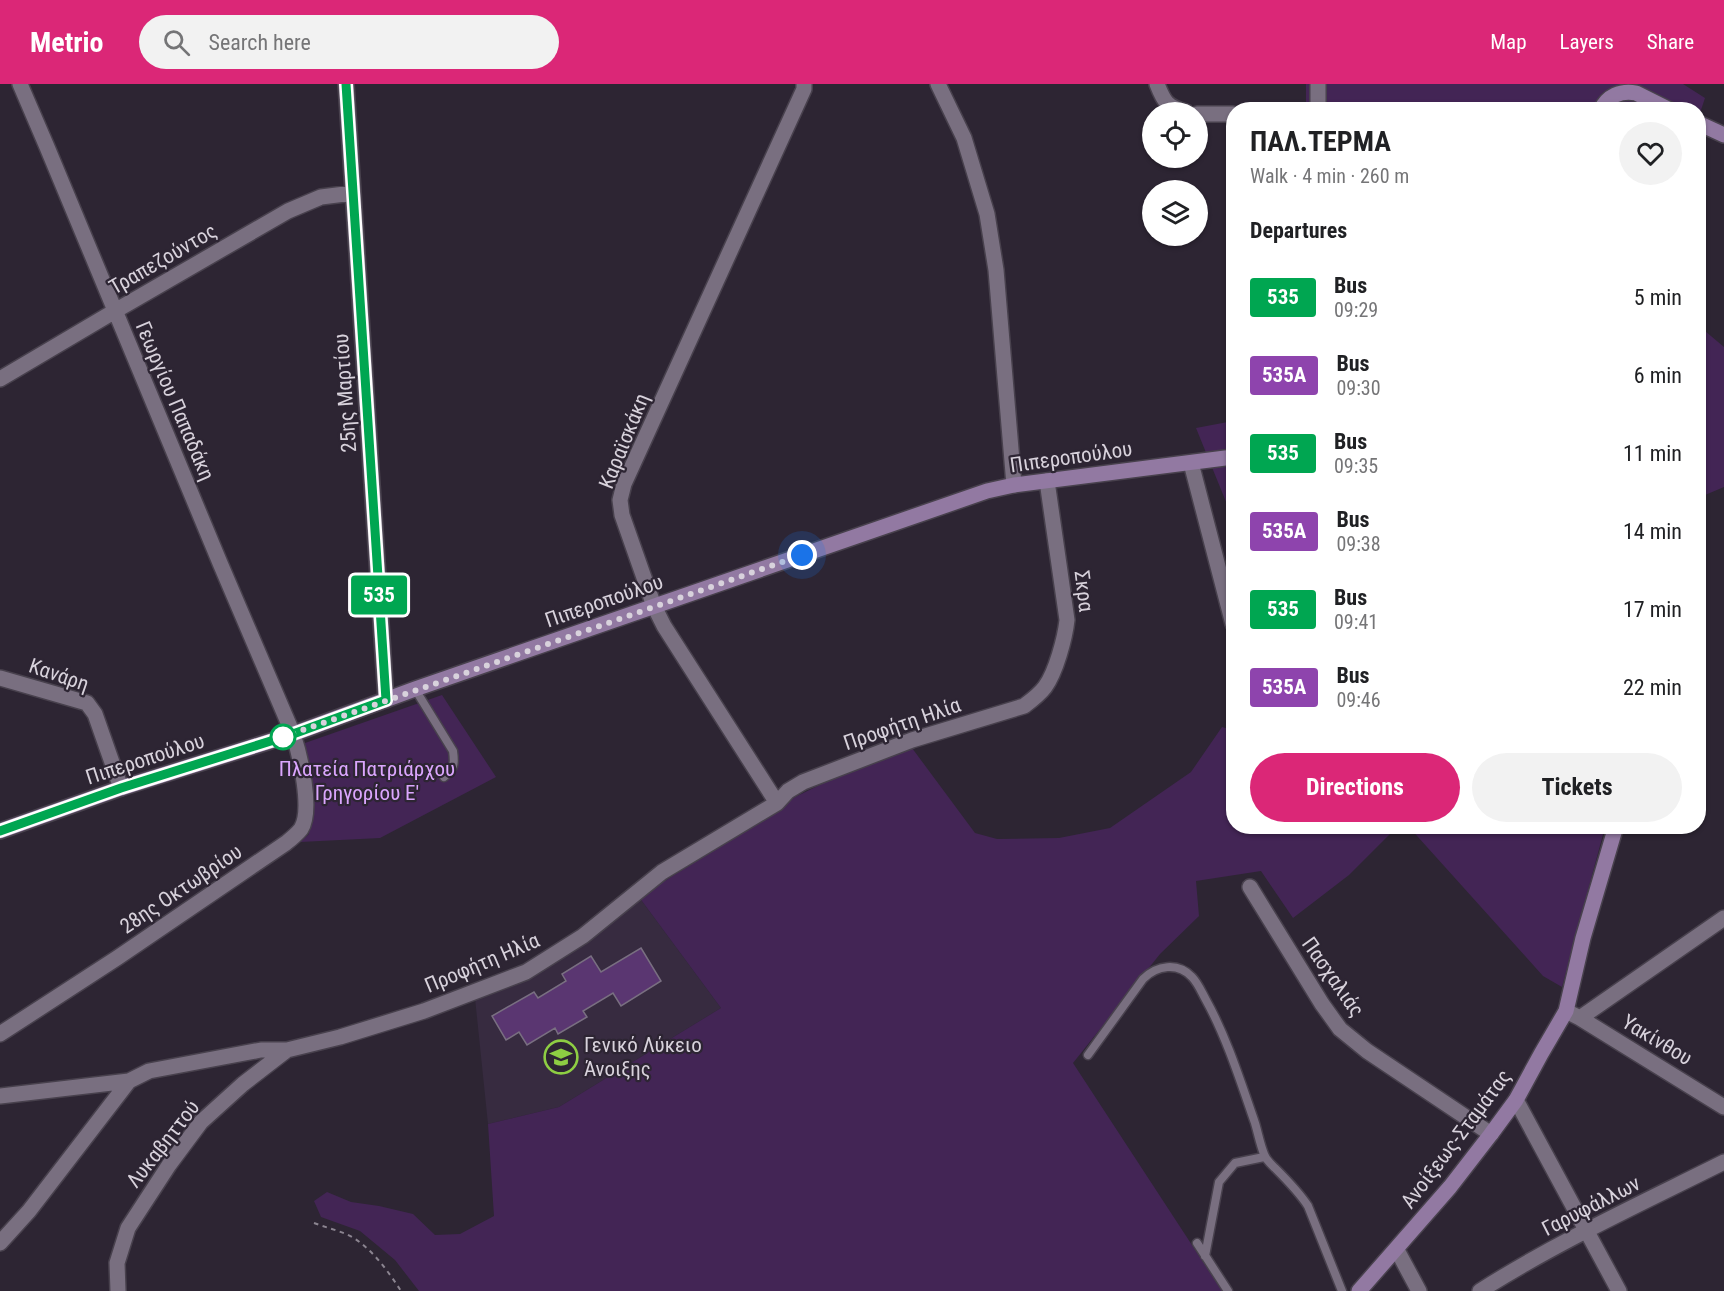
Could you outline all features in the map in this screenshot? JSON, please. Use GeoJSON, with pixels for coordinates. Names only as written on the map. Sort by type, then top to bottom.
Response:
{"type":"FeatureCollection","features":[{"type":"Feature","properties":{"kind":"street","name":"Γεωργίου Παπαδάκη"},"geometry":{"type":"LineString","coordinates":[[20,84],[293,734]]}},
{"type":"Feature","properties":{"kind":"street","name":"25ης Μαρτίου"},"geometry":{"type":"LineString","coordinates":[[346,84],[386,700]]}},
{"type":"Feature","properties":{"kind":"street","name":"Καραϊσκάκη"},"geometry":{"type":"LineString","coordinates":[[777,803],[664,626],[654,606],[622,516],[620,500],[624,484],[799,100],[804,84]]}},
{"type":"Feature","properties":{"kind":"street"},"geometry":{"type":"LineString","coordinates":[[938,84],[964,138],[991,234],[1014,485]]}},
{"type":"Feature","properties":{"kind":"street"},"geometry":{"type":"LineString","coordinates":[[1157,84],[1165,102]]}},
{"type":"Feature","properties":{"kind":"street"},"geometry":{"type":"LineString","coordinates":[[1318,84],[1318,102]]}},
{"type":"Feature","properties":{"kind":"street"},"geometry":{"type":"LineString","coordinates":[[1605,102],[1614,95],[1630,92],[1654,102]]}},
{"type":"Feature","properties":{"kind":"street"},"geometry":{"type":"LineString","coordinates":[[1208,114],[1226,114]]}},
{"type":"Feature","properties":{"kind":"street"},"geometry":{"type":"LineString","coordinates":[[1706,127],[1724,135]]}},
{"type":"Feature","properties":{"kind":"street","name":"Τραπεζούντος"},"geometry":{"type":"LineString","coordinates":[[0,379],[288,212],[321,197],[353,193]]}},
{"type":"Feature","properties":{"kind":"street","name":"Πιπεροπούλου"},"geometry":{"type":"LineString","coordinates":[[0,831],[121,788],[293,734],[987,491],[1014,485],[1226,459]]}},
{"type":"Feature","properties":{"kind":"street"},"geometry":{"type":"LineString","coordinates":[[1191,463],[1226,597]]}},
{"type":"Feature","properties":{"kind":"street","name":"Σκρα"},"geometry":{"type":"LineString","coordinates":[[1034,699],[1047,685],[1066,637],[1067,620],[1047,481]]}},
{"type":"Feature","properties":{"kind":"street","name":"Κανάρη"},"geometry":{"type":"LineString","coordinates":[[0,678],[87,703],[96,714],[121,788]]}},
{"type":"Feature","properties":{"kind":"street","name":"Προφήτη Ηλία"},"geometry":{"type":"LineString","coordinates":[[0,1243],[29,1211],[129,1082],[149,1071],[261,1050],[287,1050],[340,1037],[424,1011],[526,972],[583,936],[662,872],[777,803],[788,791],[803,782],[912,740],[1024,706],[1034,699]]}},
{"type":"Feature","properties":{"kind":"street","name":"28ης Οκτωβρίου"},"geometry":{"type":"LineString","coordinates":[[0,1034],[126,952],[286,843],[301,829],[305,788],[301,761],[293,734]]}},
{"type":"Feature","properties":{"kind":"street","name":"Ανοίξεως-Σταμάτας"},"geometry":{"type":"LineString","coordinates":[[1359,1291],[1450,1187],[1516,1100],[1540,1054],[1573,1015],[1583,938],[1614,834]]}},
{"type":"Feature","properties":{"kind":"street","name":"Πασχαλιάς"},"geometry":{"type":"LineString","coordinates":[[1250,887],[1322,1004],[1340,1029],[1367,1052],[1491,1134]]}},
{"type":"Feature","properties":{"kind":"street"},"geometry":{"type":"LineString","coordinates":[[1573,1015],[1724,918]]}},
{"type":"Feature","properties":{"kind":"street","name":"Υακίνθου"},"geometry":{"type":"LineString","coordinates":[[1573,1015],[1724,1107]]}},
{"type":"Feature","properties":{"kind":"street","name":"Λυκαβηττού"},"geometry":{"type":"LineString","coordinates":[[118,1291],[117,1263],[128,1228],[169,1165],[201,1122],[243,1084],[287,1050]]}},
{"type":"Feature","properties":{"kind":"street"},"geometry":{"type":"LineString","coordinates":[[0,1096],[129,1082]]}},
{"type":"Feature","properties":{"kind":"street"},"geometry":{"type":"LineString","coordinates":[[1516,1100],[1619,1291]]}},
{"type":"Feature","properties":{"kind":"street","name":"Γαρυφάλλων"},"geometry":{"type":"LineString","coordinates":[[1480,1291],[1513,1270],[1724,1162]]}},
{"type":"Feature","properties":{"kind":"street"},"geometry":{"type":"LineString","coordinates":[[1397,1250],[1413,1287]]}},
{"type":"Feature","properties":{"kind":"lane"},"geometry":{"type":"LineString","coordinates":[[415,690],[453,751],[455,763],[444,777]]}},
{"type":"Feature","properties":{"kind":"lane"},"geometry":{"type":"LineString","coordinates":[[1088,1055],[1147,975],[1164,967],[1175,968],[1185,971],[1195,980],[1214,1016],[1256,1126],[1264,1157],[1302,1196],[1308,1206],[1342,1291]]}},
{"type":"Feature","properties":{"kind":"lane"},"geometry":{"type":"LineString","coordinates":[[1205,1256],[1219,1182],[1235,1163],[1264,1157]]}},
{"type":"Feature","properties":{"kind":"lane"},"geometry":{"type":"LineString","coordinates":[[1197,1243],[1228,1291]]}},
{"type":"Feature","properties":{"kind":"path"},"geometry":{"type":"LineString","coordinates":[[314,1223],[347,1234],[362,1245],[391,1276],[401,1291]]}},
{"type":"Feature","properties":{"kind":"shaded area","name":"Γενικό Λύκειο Άνοιξης"},"geometry":{"type":"Polygon","coordinates":[[[639,897],[721,1008],[559,1107],[488,1124],[475,998],[639,897]]]}},
{"type":"Feature","properties":{"kind":"green space"},"geometry":{"type":"Polygon","coordinates":[[[1306,84],[1683,84],[1705,98],[1704,102],[1306,102],[1306,84]]]}},
{"type":"Feature","properties":{"kind":"green space"},"geometry":{"type":"Polygon","coordinates":[[[1706,332],[1724,347],[1724,487],[1706,495],[1706,332]]]}},
{"type":"Feature","properties":{"kind":"green space"},"geometry":{"type":"Polygon","coordinates":[[[1226,422],[1226,502],[1196,428],[1226,422]]]}},
{"type":"Feature","properties":{"kind":"green space","name":"Πλατεία Πατριάρχου Γρηγορίου Ε'"},"geometry":{"type":"Polygon","coordinates":[[[442,695],[496,777],[380,838],[300,842],[309,834],[305,743],[442,695]]]}},
{"type":"Feature","properties":{"kind":"green space"},"geometry":{"type":"Polygon","coordinates":[[[1222,727],[1226,728],[1226,834],[1390,834],[1349,875],[1293,918],[1261,871],[1196,881],[1199,916],[1160,954],[1073,1063],[1222,1291],[419,1291],[395,1260],[360,1231],[321,1217],[314,1201],[327,1192],[351,1202],[413,1214],[435,1235],[460,1234],[494,1216],[488,1124],[559,1107],[721,1008],[639,897],[777,811],[795,797],[834,778],[912,748],[975,833],[997,839],[1059,838],[1110,828],[1191,772],[1222,727]]]}},
{"type":"Feature","properties":{"kind":"green space"},"geometry":{"type":"Polygon","coordinates":[[[1415,834],[1603,834],[1562,987],[1543,976],[1415,834]]]}},
{"type":"Feature","properties":{"kind":"building"},"geometry":{"type":"Polygon","coordinates":[[[641,948],[661,981],[621,1006],[613,993],[583,1011],[587,1017],[558,1034],[555,1028],[527,1045],[519,1032],[506,1040],[492,1016],[534,992],[538,998],[566,981],[562,974],[591,956],[601,972],[641,948]]]}},
{"type":"Feature","properties":{"kind":"bus line","name":"535"},"geometry":{"type":"LineString","coordinates":[[0,831],[121,788],[293,734],[386,700],[346,84]]}},
{"type":"Feature","properties":{"kind":"place","name":"Γενικό Λύκειο Άνοιξης"},"geometry":{"type":"Point","coordinates":[561,1057]}},
{"type":"Feature","properties":{"kind":"route"},"geometry":{"type":"LineString","coordinates":[[283,737],[802,555]]}}]}
